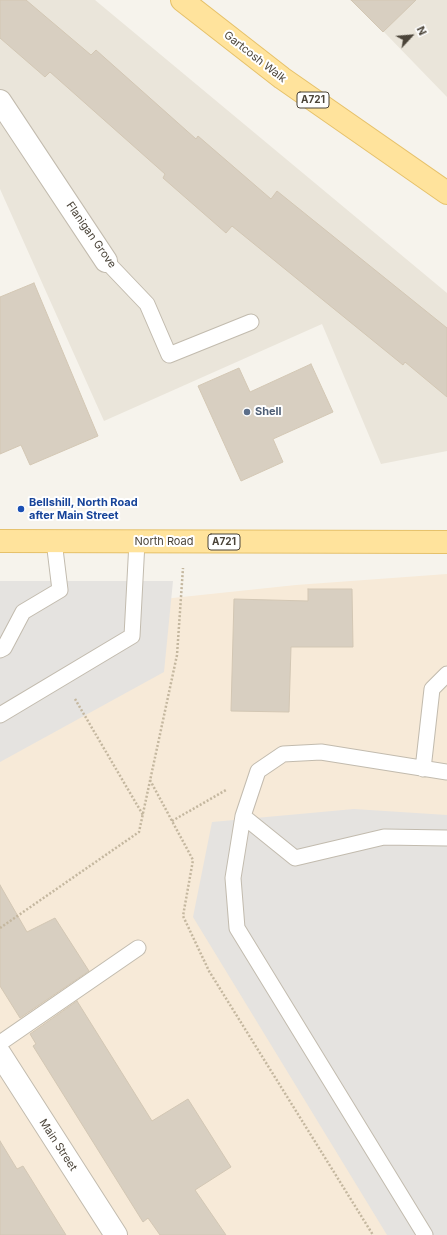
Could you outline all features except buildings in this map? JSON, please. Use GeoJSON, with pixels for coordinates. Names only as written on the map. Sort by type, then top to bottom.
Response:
{"type":"FeatureCollection","features":[{"type":"Feature","properties":{"kind":"main road","name":"Gartcosh Walk"},"geometry":{"type":"LineString","coordinates":[[182,0],[282,78],[447,193]]}},
{"type":"Feature","properties":{"kind":"main road","name":"North Road"},"geometry":{"type":"LineString","coordinates":[[0,541],[447,542]]}},
{"type":"Feature","properties":{"kind":"street","name":"Flanigan Grove"},"geometry":{"type":"LineString","coordinates":[[0,102],[106,261]]}},
{"type":"Feature","properties":{"kind":"street","name":"Main Street"},"geometry":{"type":"LineString","coordinates":[[0,1054],[116,1235]]}},
{"type":"Feature","properties":{"kind":"lane","name":"Flanigan Grove"},"geometry":{"type":"LineString","coordinates":[[106,261],[147,304],[169,355],[251,322]]}},
{"type":"Feature","properties":{"kind":"lane"},"geometry":{"type":"LineString","coordinates":[[0,650],[4,648],[23,612],[60,590],[54,541]]}},
{"type":"Feature","properties":{"kind":"lane"},"geometry":{"type":"LineString","coordinates":[[0,714],[132,636],[137,542]]}},
{"type":"Feature","properties":{"kind":"lane"},"geometry":{"type":"LineString","coordinates":[[422,769],[432,689],[447,674]]}},
{"type":"Feature","properties":{"kind":"lane"},"geometry":{"type":"LineString","coordinates":[[425,1235],[237,928],[233,878],[243,816],[258,771],[283,754],[320,752],[447,772]]}},
{"type":"Feature","properties":{"kind":"lane"},"geometry":{"type":"LineString","coordinates":[[243,816],[295,858],[384,837],[447,838]]}},
{"type":"Feature","properties":{"kind":"lane"},"geometry":{"type":"LineString","coordinates":[[0,1042],[138,948]]}},
{"type":"Feature","properties":{"kind":"path"},"geometry":{"type":"LineString","coordinates":[[0,928],[139,832],[177,655],[184,542]]}},
{"type":"Feature","properties":{"kind":"path"},"geometry":{"type":"LineString","coordinates":[[62,678],[143,815]]}},
{"type":"Feature","properties":{"kind":"path"},"geometry":{"type":"LineString","coordinates":[[172,820],[258,771]]}},
{"type":"Feature","properties":{"kind":"path"},"geometry":{"type":"LineString","coordinates":[[150,780],[193,860],[183,916],[209,971],[373,1235]]}},
{"type":"Feature","properties":{"kind":"shaded area"},"geometry":{"type":"Polygon","coordinates":[[[0,0],[95,0],[447,293],[447,451],[381,464],[322,324],[104,421],[0,189],[0,0]]]}},
{"type":"Feature","properties":{"kind":"shaded area"},"geometry":{"type":"Polygon","coordinates":[[[353,0],[447,0],[447,97],[353,0]]]}},
{"type":"Feature","properties":{"kind":"shaded area"},"geometry":{"type":"Polygon","coordinates":[[[447,574],[447,1235],[0,1235],[0,598],[163,599],[296,585],[447,574]]]}},
{"type":"Feature","properties":{"kind":"shaded area"},"geometry":{"type":"Polygon","coordinates":[[[0,581],[173,581],[164,672],[0,762],[0,581]]]}},
{"type":"Feature","properties":{"kind":"shaded area"},"geometry":{"type":"Polygon","coordinates":[[[354,809],[447,815],[447,1235],[387,1235],[193,917],[212,822],[354,809]]]}},
{"type":"Feature","properties":{"kind":"place","name":"Shell"},"geometry":{"type":"Point","coordinates":[247,412]}},
{"type":"Feature","properties":{"kind":"place","name":"Bellshill, North Road after Main Street"},"geometry":{"type":"Point","coordinates":[21,509]}}]}
